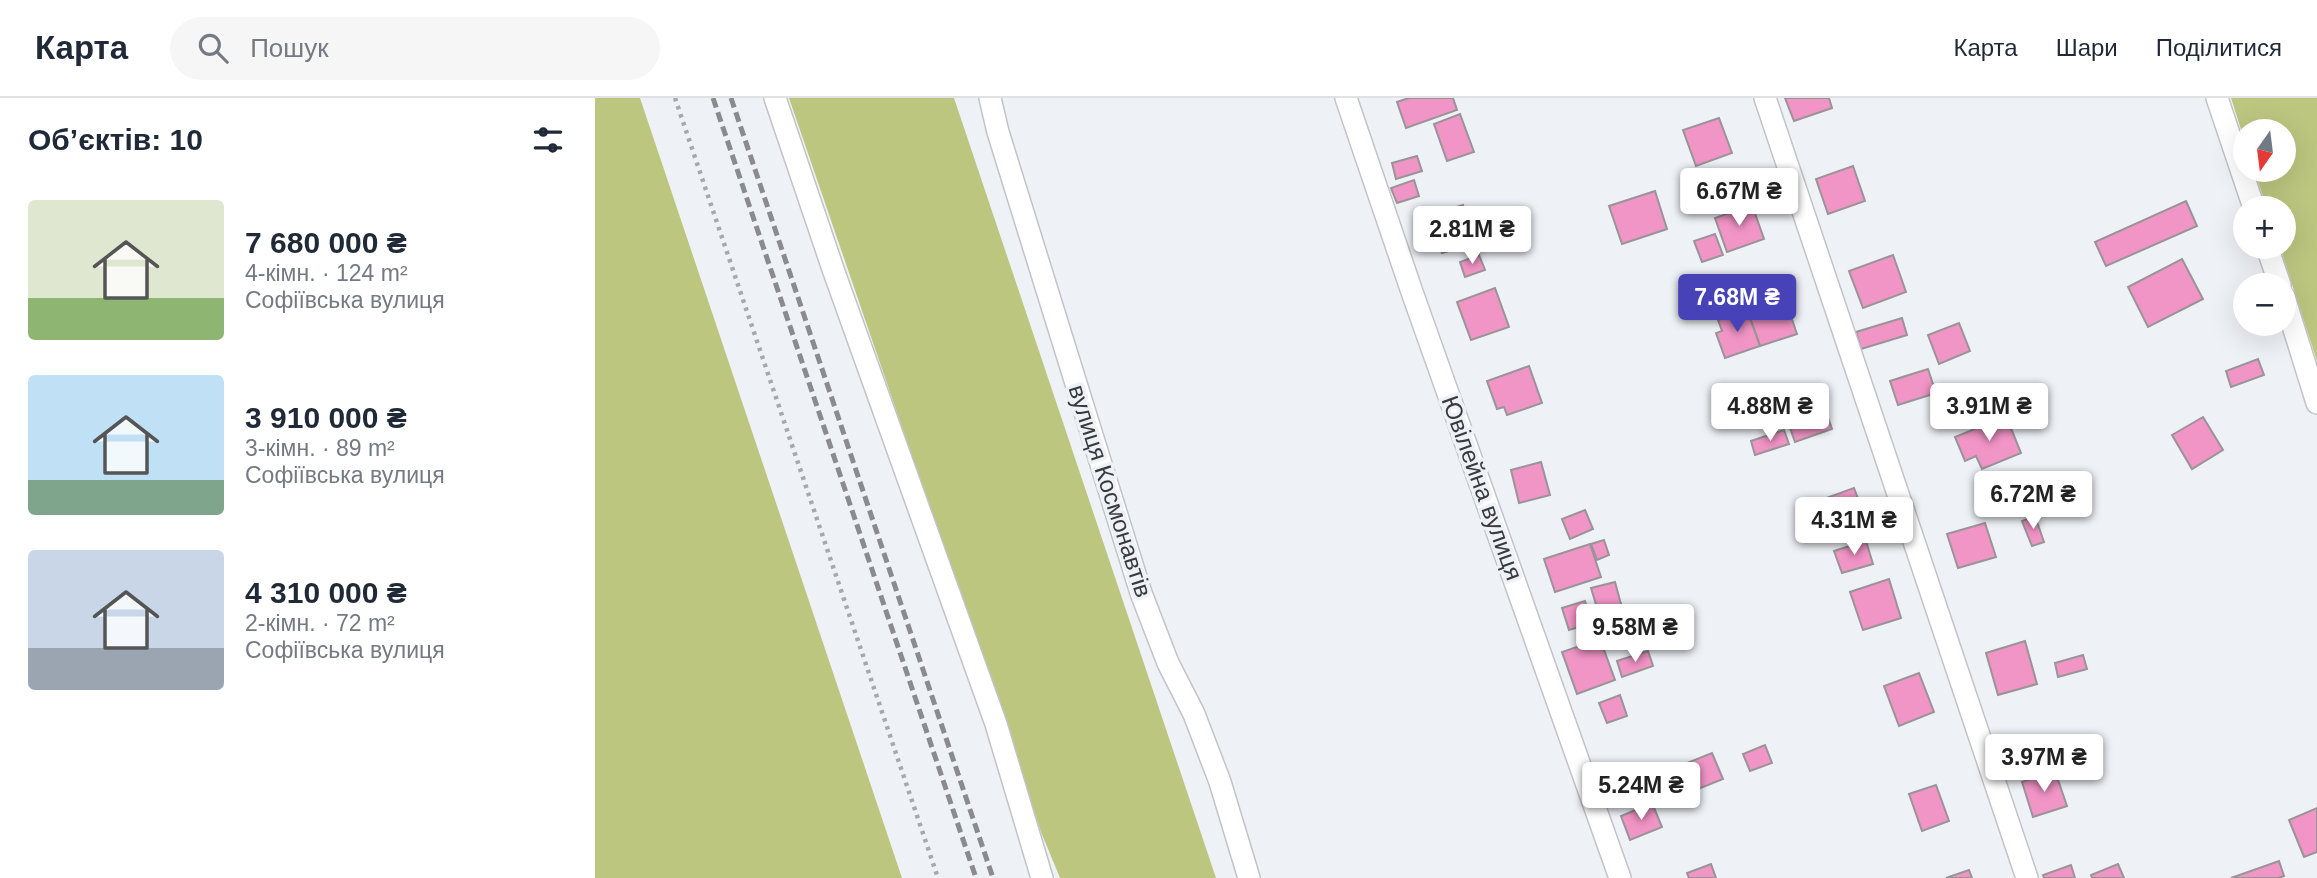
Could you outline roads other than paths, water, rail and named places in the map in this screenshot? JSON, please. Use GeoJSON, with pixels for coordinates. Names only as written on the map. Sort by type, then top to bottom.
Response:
{"type":"FeatureCollection","features":[{"type":"Feature","properties":{"kind":"street"},"geometry":{"type":"LineString","coordinates":[[775,98],[838,285],[996,724],[1042,878]]}},
{"type":"Feature","properties":{"kind":"street","name":"вулиця Космонавтів"},"geometry":{"type":"LineString","coordinates":[[989,98],[1141,593],[1168,663],[1194,714],[1249,878]]}},
{"type":"Feature","properties":{"kind":"street","name":"Ювілейна вулиця"},"geometry":{"type":"LineString","coordinates":[[1346,98],[1620,878]]}},
{"type":"Feature","properties":{"kind":"street"},"geometry":{"type":"LineString","coordinates":[[1765,98],[2028,878]]}},
{"type":"Feature","properties":{"kind":"street"},"geometry":{"type":"LineString","coordinates":[[2217,98],[2250,196]]}},
{"type":"Feature","properties":{"kind":"street"},"geometry":{"type":"LineString","coordinates":[[2296,336],[2317,403]]}},
{"type":"Feature","properties":{"kind":"railway"},"geometry":{"type":"LineString","coordinates":[[713,98],[976,878]]}},
{"type":"Feature","properties":{"kind":"railway"},"geometry":{"type":"LineString","coordinates":[[731,98],[993,878]]}}]}
